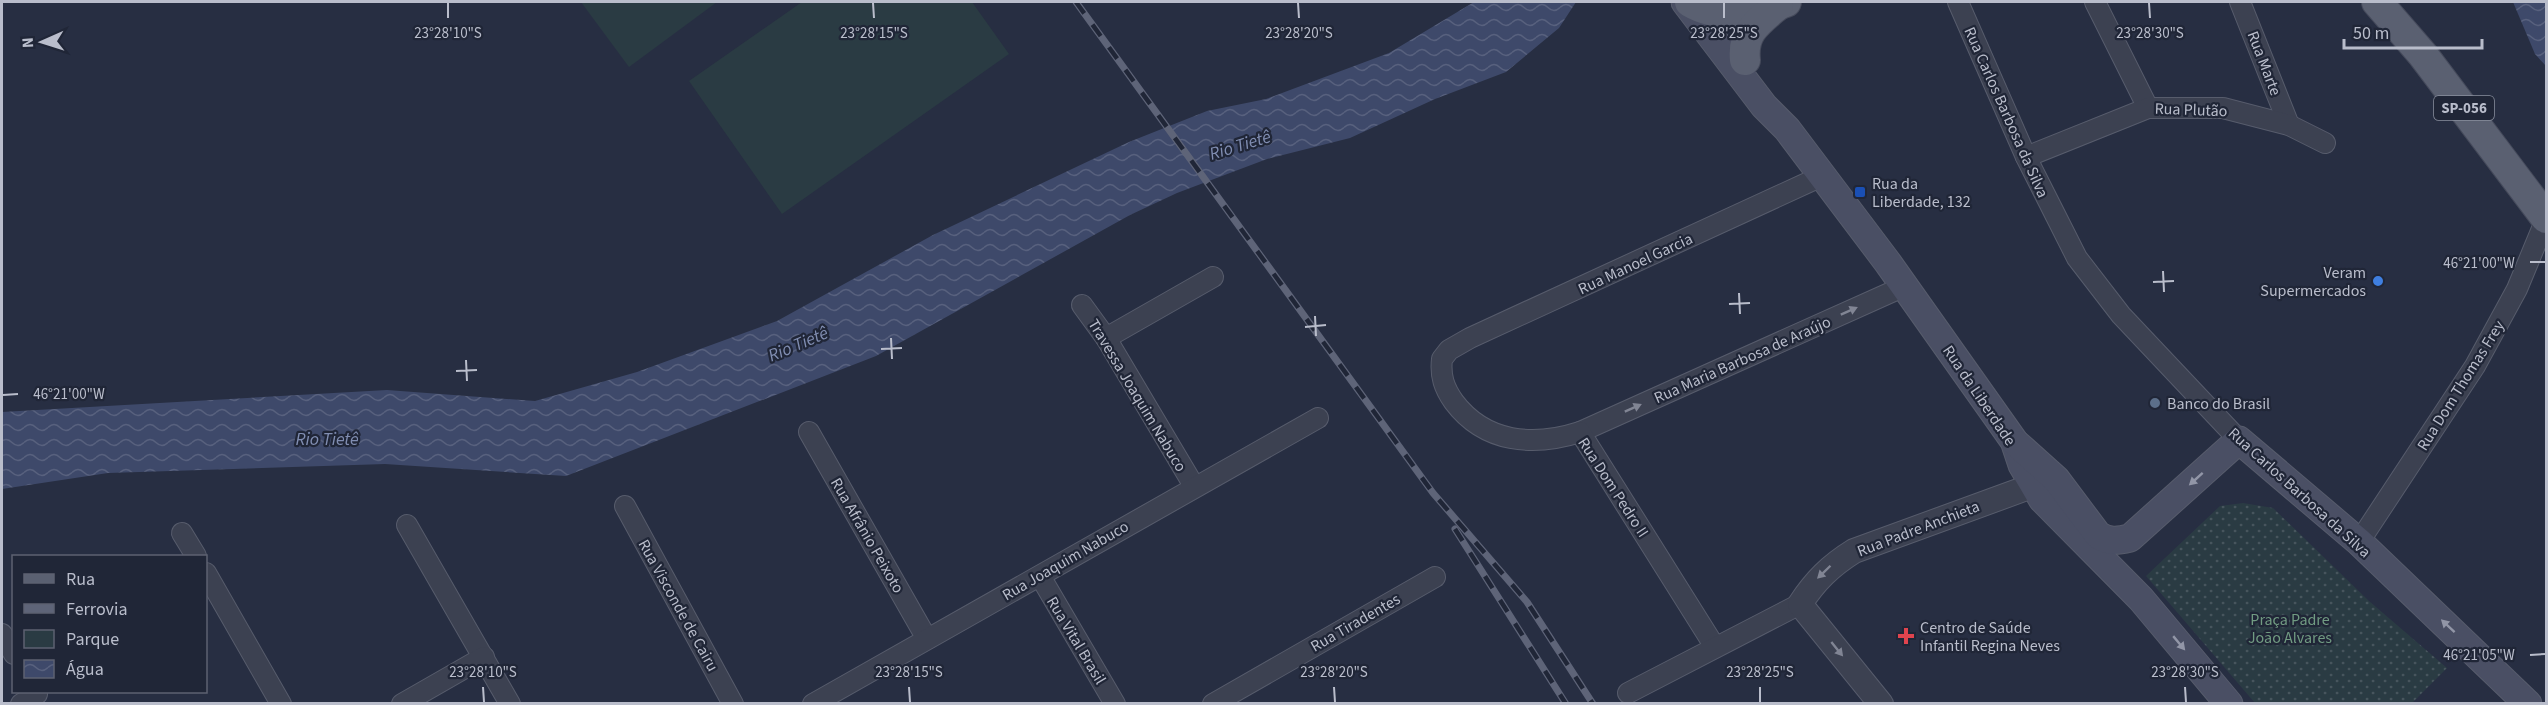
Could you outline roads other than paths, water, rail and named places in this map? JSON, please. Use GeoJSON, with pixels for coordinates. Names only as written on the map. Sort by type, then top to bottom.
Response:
{"type":"FeatureCollection","features":[{"type":"Feature","properties":{"kind":"main road","name":"Rua da Liberdade"},"geometry":{"type":"LineString","coordinates":[[1685,2],[1764,106],[1787,129],[1905,286],[2014,441],[2032,486],[2058,518],[2141,598],[2229,704]]}},
{"type":"Feature","properties":{"kind":"main road","name":"SP-056"},"geometry":{"type":"LineString","coordinates":[[2377,2],[2423,55],[2547,219]]}},
{"type":"Feature","properties":{"kind":"main road"},"geometry":{"type":"LineString","coordinates":[[1705,5],[1755,10],[1782,3]]}},
{"type":"Feature","properties":{"kind":"main road"},"geometry":{"type":"LineString","coordinates":[[1745,60],[1745,39],[1749,31],[1782,3]]}},
{"type":"Feature","properties":{"kind":"main road","name":"Rua da Liberdade"},"geometry":{"type":"LineString","coordinates":[[1705,5],[1773,101],[1787,129]]}},
{"type":"Feature","properties":{"kind":"main road"},"geometry":{"type":"LineString","coordinates":[[2141,598],[2127,568],[2126,548],[2130,538],[2239,440]]}},
{"type":"Feature","properties":{"kind":"main road","name":"Rua Carlos Barbosa da Silva"},"geometry":{"type":"LineString","coordinates":[[2239,440],[2359,543],[2528,704]]}},
{"type":"Feature","properties":{"kind":"main road"},"geometry":{"type":"LineString","coordinates":[[2014,441],[2056,479],[2089,524],[2107,540],[2130,538]]}},
{"type":"Feature","properties":{"kind":"main road"},"geometry":{"type":"LineString","coordinates":[[2032,486],[2042,486],[2052,491],[2078,519],[2089,524]]}},
{"type":"Feature","properties":{"kind":"street","name":"Rua Carlos Barbosa da Silva"},"geometry":{"type":"LineString","coordinates":[[1958,2],[2026,157],[2077,258],[2097,286],[2239,440]]}},
{"type":"Feature","properties":{"kind":"street"},"geometry":{"type":"LineString","coordinates":[[2095,2],[2148,108]]}},
{"type":"Feature","properties":{"kind":"street","name":"Rua Marte"},"geometry":{"type":"LineString","coordinates":[[2240,2],[2289,125]]}},
{"type":"Feature","properties":{"kind":"street","name":"Rua Plutão"},"geometry":{"type":"LineString","coordinates":[[2026,157],[2148,108],[2223,108],[2289,125],[2325,143]]}},
{"type":"Feature","properties":{"kind":"street","name":"Rua Manoel Garcia"},"geometry":{"type":"LineString","coordinates":[[1449,350],[1470,338],[1822,176]]}},
{"type":"Feature","properties":{"kind":"street","name":"Rua Dom Thomas Frey"},"geometry":{"type":"LineString","coordinates":[[2359,543],[2475,366],[2517,289],[2547,219]]}},
{"type":"Feature","properties":{"kind":"street"},"geometry":{"type":"LineString","coordinates":[[1106,338],[1213,277]]}},
{"type":"Feature","properties":{"kind":"street","name":"Rua Maria Barbosa de Araújo"},"geometry":{"type":"LineString","coordinates":[[1580,432],[1905,286]]}},
{"type":"Feature","properties":{"kind":"street","name":"Travessa Joaquim Nabuco"},"geometry":{"type":"LineString","coordinates":[[1082,305],[1106,338],[1194,486]]}},
{"type":"Feature","properties":{"kind":"street","name":"Rua Dom Pedro II"},"geometry":{"type":"LineString","coordinates":[[1449,350],[1442,359],[1443,382],[1465,416],[1485,429],[1506,439],[1534,441],[1559,439],[1580,432],[1715,647]]}},
{"type":"Feature","properties":{"kind":"street","name":"Rua Joaquim Nabuco"},"geometry":{"type":"LineString","coordinates":[[813,704],[1194,486],[1318,418]]}},
{"type":"Feature","properties":{"kind":"street","name":"Rua Afrânio Peixoto"},"geometry":{"type":"LineString","coordinates":[[809,432],[927,639]]}},
{"type":"Feature","properties":{"kind":"street","name":"Rua Padre Anchieta"},"geometry":{"type":"LineString","coordinates":[[1628,693],[1800,604],[1820,576],[1854,551],[2032,486]]}},
{"type":"Feature","properties":{"kind":"street","name":"Rua Visconde de Cairu"},"geometry":{"type":"LineString","coordinates":[[625,506],[733,704]]}},
{"type":"Feature","properties":{"kind":"street"},"geometry":{"type":"LineString","coordinates":[[407,525],[510,704]]}},
{"type":"Feature","properties":{"kind":"street"},"geometry":{"type":"LineString","coordinates":[[182,533],[195,555]]}},
{"type":"Feature","properties":{"kind":"street"},"geometry":{"type":"LineString","coordinates":[[207,575],[280,704]]}},
{"type":"Feature","properties":{"kind":"street","name":"Rua Vital Brasil"},"geometry":{"type":"LineString","coordinates":[[1040,576],[1115,704]]}},
{"type":"Feature","properties":{"kind":"street","name":"Rua Tiradentes"},"geometry":{"type":"LineString","coordinates":[[1213,704],[1435,577]]}},
{"type":"Feature","properties":{"kind":"street"},"geometry":{"type":"LineString","coordinates":[[1800,604],[1881,704]]}},
{"type":"Feature","properties":{"kind":"street"},"geometry":{"type":"LineString","coordinates":[[2,634],[12,651]]}},
{"type":"Feature","properties":{"kind":"street"},"geometry":{"type":"LineString","coordinates":[[402,704],[484,657]]}},
{"type":"Feature","properties":{"kind":"water","name":"Rio Tietê"},"geometry":{"type":"Polygon","coordinates":[[[1474,2],[1576,2],[1559,28],[1506,72],[1435,99],[1350,138],[1267,159],[1177,193],[1130,215],[876,356],[566,476],[385,464],[108,473],[2,489],[2,412],[387,390],[535,401],[637,372],[777,321],[933,235],[1129,142],[1207,111],[1266,99],[1389,53],[1474,2]]]}},
{"type":"Feature","properties":{"kind":"water"},"geometry":{"type":"Polygon","coordinates":[[[2513,2],[2546,2],[2546,66],[2535,54],[2513,2]]]}},
{"type":"Feature","properties":{"kind":"railway"},"geometry":{"type":"LineString","coordinates":[[1076,2],[1433,493],[1527,602],[1593,704]]}},
{"type":"Feature","properties":{"kind":"railway"},"geometry":{"type":"LineString","coordinates":[[1455,529],[1566,704]]}},
{"type":"Feature","properties":{"kind":"place","name":"Rua da Liberdade, 132"},"geometry":{"type":"Point","coordinates":[1860,192]}},
{"type":"Feature","properties":{"kind":"place","name":"Veram Supermercados"},"geometry":{"type":"Point","coordinates":[2378,281]}},
{"type":"Feature","properties":{"kind":"place","name":"Banco do Brasil"},"geometry":{"type":"Point","coordinates":[2155,403]}},
{"type":"Feature","properties":{"kind":"place","name":"Centro de Saúde Infantil Regina Neves"},"geometry":{"type":"Point","coordinates":[1906,636]}},
{"type":"Feature","properties":{"kind":"park label","name":"Praça Padre João Alvares"},"geometry":{"type":"Point","coordinates":[2290,628]}}]}
